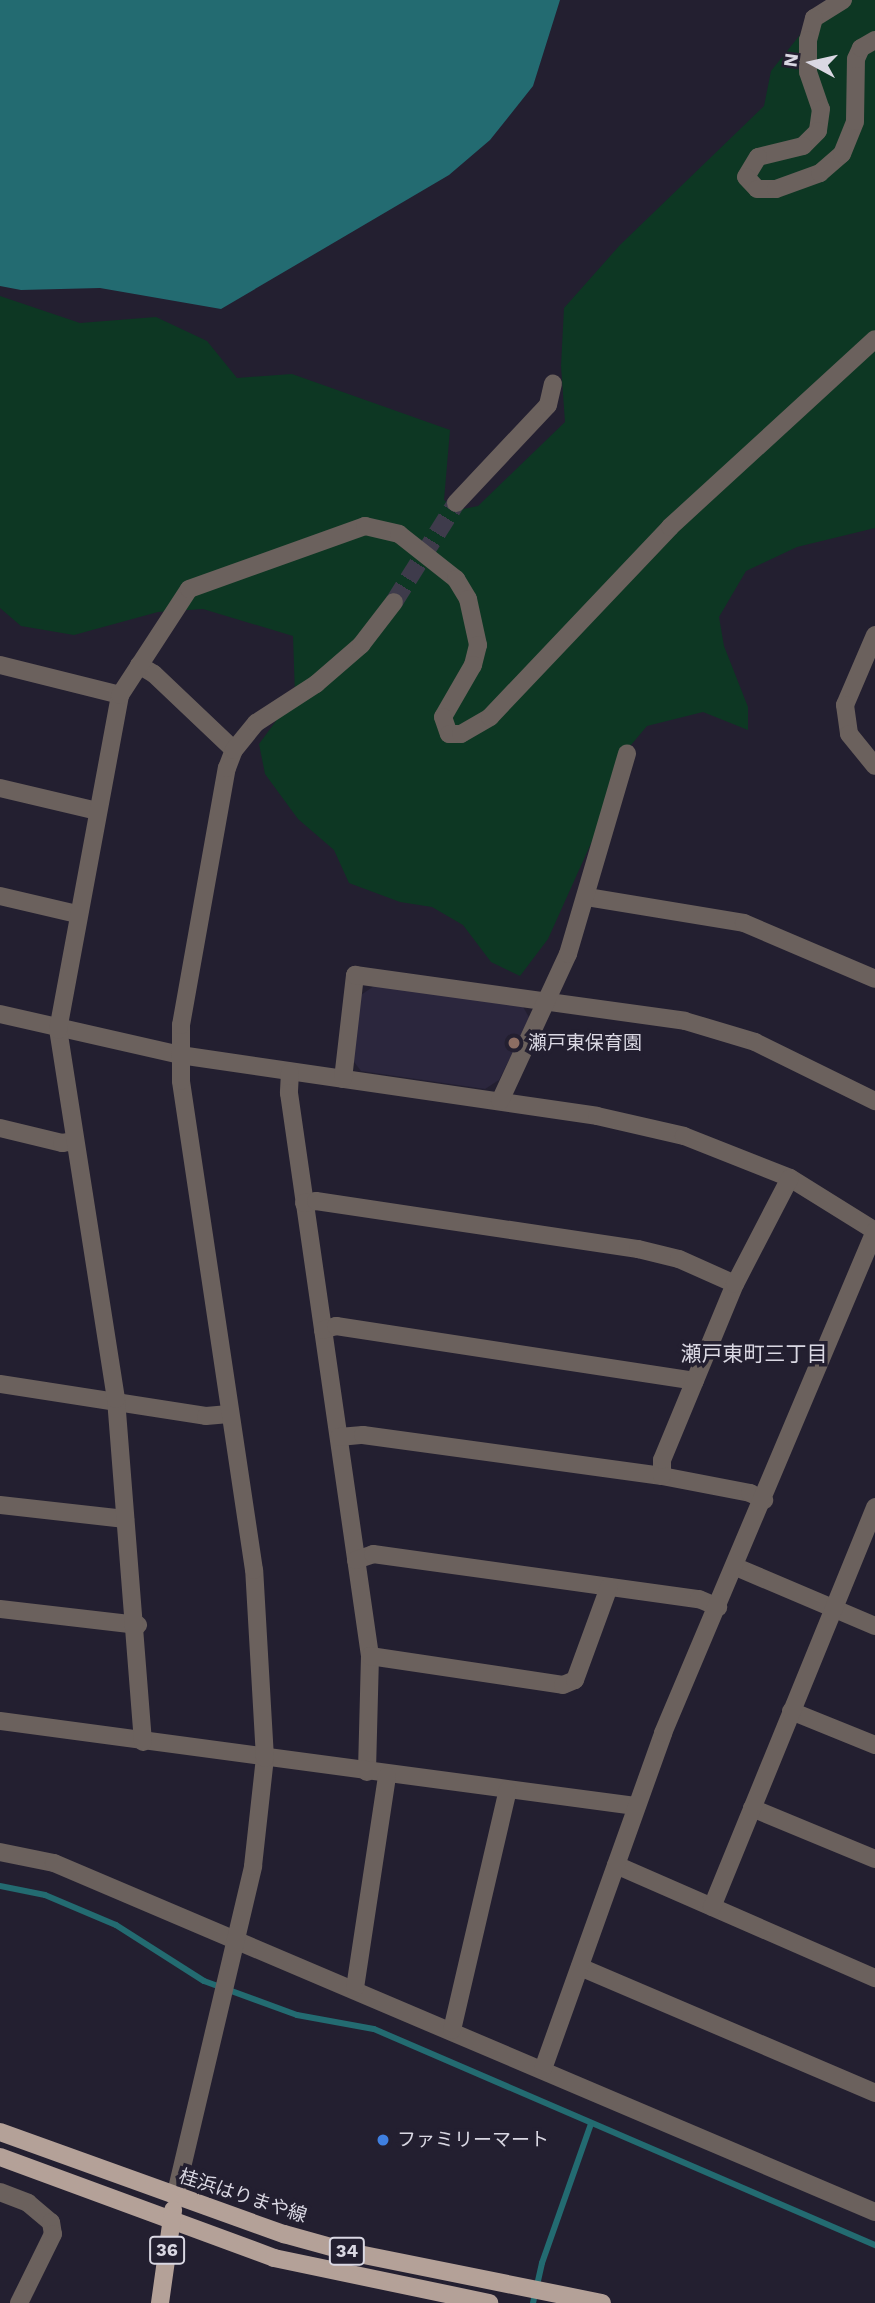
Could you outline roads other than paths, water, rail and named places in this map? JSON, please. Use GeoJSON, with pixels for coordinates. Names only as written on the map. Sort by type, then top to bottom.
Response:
{"type":"FeatureCollection","features":[{"type":"Feature","properties":{"kind":"main road","name":"桂浜はりまや線"},"geometry":{"type":"LineString","coordinates":[[0,2132],[175,2197],[349,2252],[602,2303]]}},
{"type":"Feature","properties":{"kind":"main road","name":"34"},"geometry":{"type":"LineString","coordinates":[[0,2157],[274,2258],[489,2303]]}},
{"type":"Feature","properties":{"kind":"main road","name":"36"},"geometry":{"type":"LineString","coordinates":[[160,2303],[175,2197]]}},
{"type":"Feature","properties":{"kind":"street"},"geometry":{"type":"LineString","coordinates":[[843,0],[814,18],[808,40],[808,72],[821,109],[818,131],[803,146],[758,157],[746,177],[757,188],[776,190],[820,173],[842,154],[855,121],[856,59],[861,48],[875,40]]}},
{"type":"Feature","properties":{"kind":"street"},"geometry":{"type":"LineString","coordinates":[[144,1742],[138,1625],[125,1519],[116,1399],[58,1030],[120,695],[189,589],[365,526],[398,534],[456,579],[468,599],[478,645],[473,665],[447,703],[443,717],[449,734],[461,734],[491,717],[670,527],[875,339]]}},
{"type":"Feature","properties":{"kind":"street"},"geometry":{"type":"LineString","coordinates":[[456,503],[548,405],[553,384]]}},
{"type":"Feature","properties":{"kind":"street"},"geometry":{"type":"LineString","coordinates":[[175,2197],[238,1939],[253,1866],[265,1758],[254,1570],[229,1414],[180,1055],[227,768],[234,750],[256,723],[316,684],[361,645],[394,602]]}},
{"type":"Feature","properties":{"kind":"street"},"geometry":{"type":"LineString","coordinates":[[875,635],[845,705],[849,734],[875,766]]}},
{"type":"Feature","properties":{"kind":"street"},"geometry":{"type":"LineString","coordinates":[[0,665],[120,695]]}},
{"type":"Feature","properties":{"kind":"street"},"geometry":{"type":"LineString","coordinates":[[139,665],[154,674],[234,750]]}},
{"type":"Feature","properties":{"kind":"street"},"geometry":{"type":"LineString","coordinates":[[500,1101],[549,1002],[587,897],[627,753]]}},
{"type":"Feature","properties":{"kind":"street"},"geometry":{"type":"LineString","coordinates":[[0,788],[97,811]]}},
{"type":"Feature","properties":{"kind":"street"},"geometry":{"type":"LineString","coordinates":[[0,896],[78,914]]}},
{"type":"Feature","properties":{"kind":"street"},"geometry":{"type":"LineString","coordinates":[[587,897],[744,923],[875,979]]}},
{"type":"Feature","properties":{"kind":"street"},"geometry":{"type":"LineString","coordinates":[[343,1079],[355,975],[685,1021],[755,1042],[875,1101]]}},
{"type":"Feature","properties":{"kind":"street"},"geometry":{"type":"LineString","coordinates":[[0,1014],[58,1030],[180,1055],[500,1101],[684,1136],[790,1178],[875,1231],[635,1806],[543,2069]]}},
{"type":"Feature","properties":{"kind":"street"},"geometry":{"type":"LineString","coordinates":[[290,1072],[289,1093],[304,1203],[370,1656],[367,1772]]}},
{"type":"Feature","properties":{"kind":"street"},"geometry":{"type":"LineString","coordinates":[[0,1128],[62,1143],[75,1140]]}},
{"type":"Feature","properties":{"kind":"street"},"geometry":{"type":"LineString","coordinates":[[662,1476],[662,1460],[736,1284],[790,1178]]}},
{"type":"Feature","properties":{"kind":"street"},"geometry":{"type":"LineString","coordinates":[[304,1203],[316,1201],[638,1249],[679,1259],[736,1284]]}},
{"type":"Feature","properties":{"kind":"street"},"geometry":{"type":"LineString","coordinates":[[323,1329],[336,1326],[695,1381]]}},
{"type":"Feature","properties":{"kind":"street"},"geometry":{"type":"LineString","coordinates":[[0,1384],[116,1399],[206,1416],[229,1414]]}},
{"type":"Feature","properties":{"kind":"street"},"geometry":{"type":"LineString","coordinates":[[339,1437],[363,1434],[662,1476],[750,1493],[764,1500]]}},
{"type":"Feature","properties":{"kind":"street"},"geometry":{"type":"LineString","coordinates":[[0,1505],[125,1519]]}},
{"type":"Feature","properties":{"kind":"street"},"geometry":{"type":"LineString","coordinates":[[712,1908],[875,1507]]}},
{"type":"Feature","properties":{"kind":"street"},"geometry":{"type":"LineString","coordinates":[[356,1560],[373,1554],[699,1599],[718,1607]]}},
{"type":"Feature","properties":{"kind":"street"},"geometry":{"type":"LineString","coordinates":[[736,1567],[875,1626]]}},
{"type":"Feature","properties":{"kind":"street"},"geometry":{"type":"LineString","coordinates":[[370,1656],[563,1685],[575,1679],[609,1587]]}},
{"type":"Feature","properties":{"kind":"street"},"geometry":{"type":"LineString","coordinates":[[0,1609],[138,1625]]}},
{"type":"Feature","properties":{"kind":"street"},"geometry":{"type":"LineString","coordinates":[[791,1711],[875,1745]]}},
{"type":"Feature","properties":{"kind":"street"},"geometry":{"type":"LineString","coordinates":[[0,1721],[387,1776],[635,1806]]}},
{"type":"Feature","properties":{"kind":"street"},"geometry":{"type":"LineString","coordinates":[[355,1988],[387,1776]]}},
{"type":"Feature","properties":{"kind":"street"},"geometry":{"type":"LineString","coordinates":[[452,2030],[508,1790]]}},
{"type":"Feature","properties":{"kind":"street"},"geometry":{"type":"LineString","coordinates":[[752,1808],[875,1859]]}},
{"type":"Feature","properties":{"kind":"street"},"geometry":{"type":"LineString","coordinates":[[0,1852],[54,1863],[355,1988],[875,2212]]}},
{"type":"Feature","properties":{"kind":"street"},"geometry":{"type":"LineString","coordinates":[[616,1865],[875,1979]]}},
{"type":"Feature","properties":{"kind":"street"},"geometry":{"type":"LineString","coordinates":[[580,1967],[875,2094]]}},
{"type":"Feature","properties":{"kind":"street"},"geometry":{"type":"LineString","coordinates":[[0,2192],[28,2203],[51,2222],[53,2234],[19,2303]]}},
{"type":"Feature","properties":{"kind":"waterway"},"geometry":{"type":"LineString","coordinates":[[0,1886],[45,1895],[116,1925],[204,1981],[297,2015],[374,2029],[875,2245]]}},
{"type":"Feature","properties":{"kind":"waterway"},"geometry":{"type":"LineString","coordinates":[[533,2303],[542,2263],[591,2124]]}},
{"type":"Feature","properties":{"kind":"tunnel"},"geometry":{"type":"LineString","coordinates":[[394,602],[456,503]]}},
{"type":"Feature","properties":{"kind":"place","name":"瀬戸東保育園"},"geometry":{"type":"Point","coordinates":[514,1043]}},
{"type":"Feature","properties":{"kind":"place","name":"ファミリーマート"},"geometry":{"type":"Point","coordinates":[383,2140]}},
{"type":"Feature","properties":{"kind":"district","name":"瀬戸東町三丁目"},"geometry":{"type":"Point","coordinates":[754,1354]}}]}
